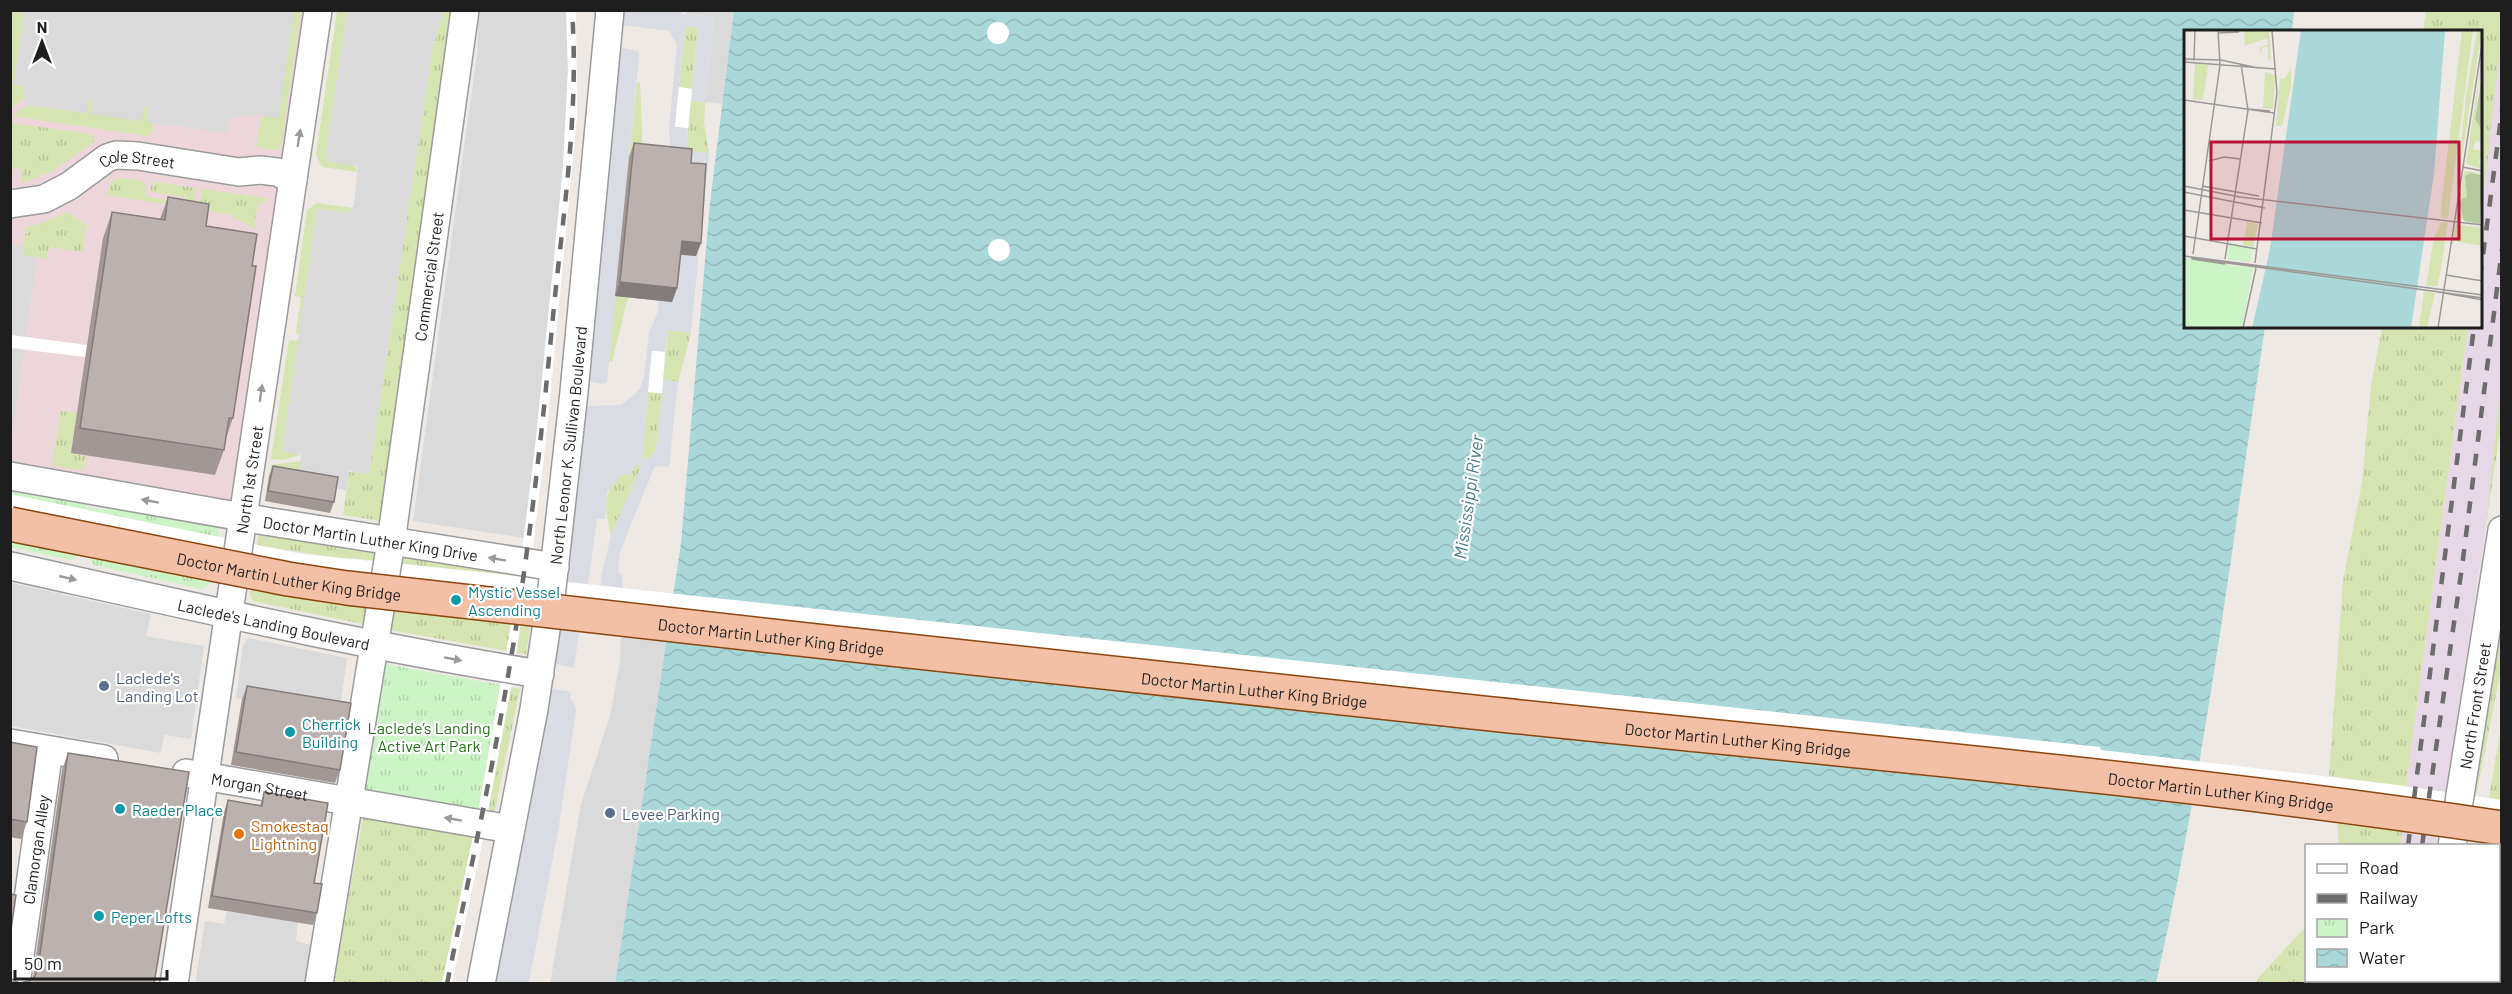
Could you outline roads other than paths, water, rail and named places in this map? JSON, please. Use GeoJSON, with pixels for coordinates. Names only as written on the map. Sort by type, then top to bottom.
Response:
{"type":"FeatureCollection","features":[{"type":"Feature","properties":{"kind":"main road","name":"Doctor Martin Luther King Bridge"},"geometry":{"type":"LineString","coordinates":[[10,506],[311,565],[1443,689],[2099,756],[2502,808]]}},
{"type":"Feature","properties":{"kind":"main road","name":"Doctor Martin Luther King Bridge"},"geometry":{"type":"LineString","coordinates":[[10,524],[288,579],[347,588],[1428,708],[2278,797],[2502,828]]}},
{"type":"Feature","properties":{"kind":"street","name":"North 1st Street"},"geometry":{"type":"LineString","coordinates":[[174,984],[318,10]]}},
{"type":"Feature","properties":{"kind":"street","name":"Commercial Street"},"geometry":{"type":"LineString","coordinates":[[319,984],[391,542],[465,10]]}},
{"type":"Feature","properties":{"kind":"street","name":"North Leonor K. Sullivan Boulevard"},"geometry":{"type":"LineString","coordinates":[[481,984],[540,674],[555,567],[610,10]]}},
{"type":"Feature","properties":{"kind":"street","name":"Cole Street"},"geometry":{"type":"LineString","coordinates":[[10,204],[44,199],[69,186],[108,158],[116,155],[138,156],[239,172],[259,182],[275,184],[293,180]]}},
{"type":"Feature","properties":{"kind":"street","name":"Doctor Martin Luther King Drive"},"geometry":{"type":"LineString","coordinates":[[10,476],[243,518],[555,567]]}},
{"type":"Feature","properties":{"kind":"street","name":"North Front Street"},"geometry":{"type":"LineString","coordinates":[[2452,844],[2502,530]]}},
{"type":"Feature","properties":{"kind":"street","name":"Laclede's Landing Boulevard"},"geometry":{"type":"LineString","coordinates":[[10,566],[373,644],[540,674]]}},
{"type":"Feature","properties":{"kind":"street"},"geometry":{"type":"LineString","coordinates":[[10,743],[129,764]]}},
{"type":"Feature","properties":{"kind":"street","name":"Clamorgan Alley"},"geometry":{"type":"LineString","coordinates":[[16,984],[49,750]]}},
{"type":"Feature","properties":{"kind":"street","name":"Morgan Street"},"geometry":{"type":"LineString","coordinates":[[163,769],[510,829]]}},
{"type":"Feature","properties":{"kind":"water","name":"Mississippi River"},"geometry":{"type":"Polygon","coordinates":[[[734,11],[2294,11],[2292,30],[2184,30],[2184,328],[2265,328],[2203,738],[2156,983],[615,984],[681,543],[710,202],[734,11]]]}},
{"type":"Feature","properties":{"kind":"railway"},"geometry":{"type":"LineString","coordinates":[[447,984],[499,725],[528,546],[569,158],[574,84],[572,10]]}},
{"type":"Feature","properties":{"kind":"railway"},"geometry":{"type":"LineString","coordinates":[[2482,263],[2502,110]]}},
{"type":"Feature","properties":{"kind":"railway"},"geometry":{"type":"LineString","coordinates":[[2422,844],[2462,567],[2502,249]]}},
{"type":"Feature","properties":{"kind":"railway"},"geometry":{"type":"LineString","coordinates":[[2408,844],[2474,328]]}},
{"type":"Feature","properties":{"kind":"place","name":"Mystic Vessel Ascending"},"geometry":{"type":"Point","coordinates":[456,600]}},
{"type":"Feature","properties":{"kind":"place","name":"Laclede's Landing Lot"},"geometry":{"type":"Point","coordinates":[104,686]}},
{"type":"Feature","properties":{"kind":"place","name":"Cherrick Building"},"geometry":{"type":"Point","coordinates":[290,732]}},
{"type":"Feature","properties":{"kind":"place","name":"Raeder Place"},"geometry":{"type":"Point","coordinates":[120,809]}},
{"type":"Feature","properties":{"kind":"place","name":"Levee Parking"},"geometry":{"type":"Point","coordinates":[610,813]}},
{"type":"Feature","properties":{"kind":"place","name":"Smokestaq Lightning"},"geometry":{"type":"Point","coordinates":[239,834]}},
{"type":"Feature","properties":{"kind":"place","name":"Peper Lofts"},"geometry":{"type":"Point","coordinates":[99,916]}},
{"type":"Feature","properties":{"kind":"park label","name":"Laclede’s Landing Active Art Park"},"geometry":{"type":"Point","coordinates":[429,736]}}]}
